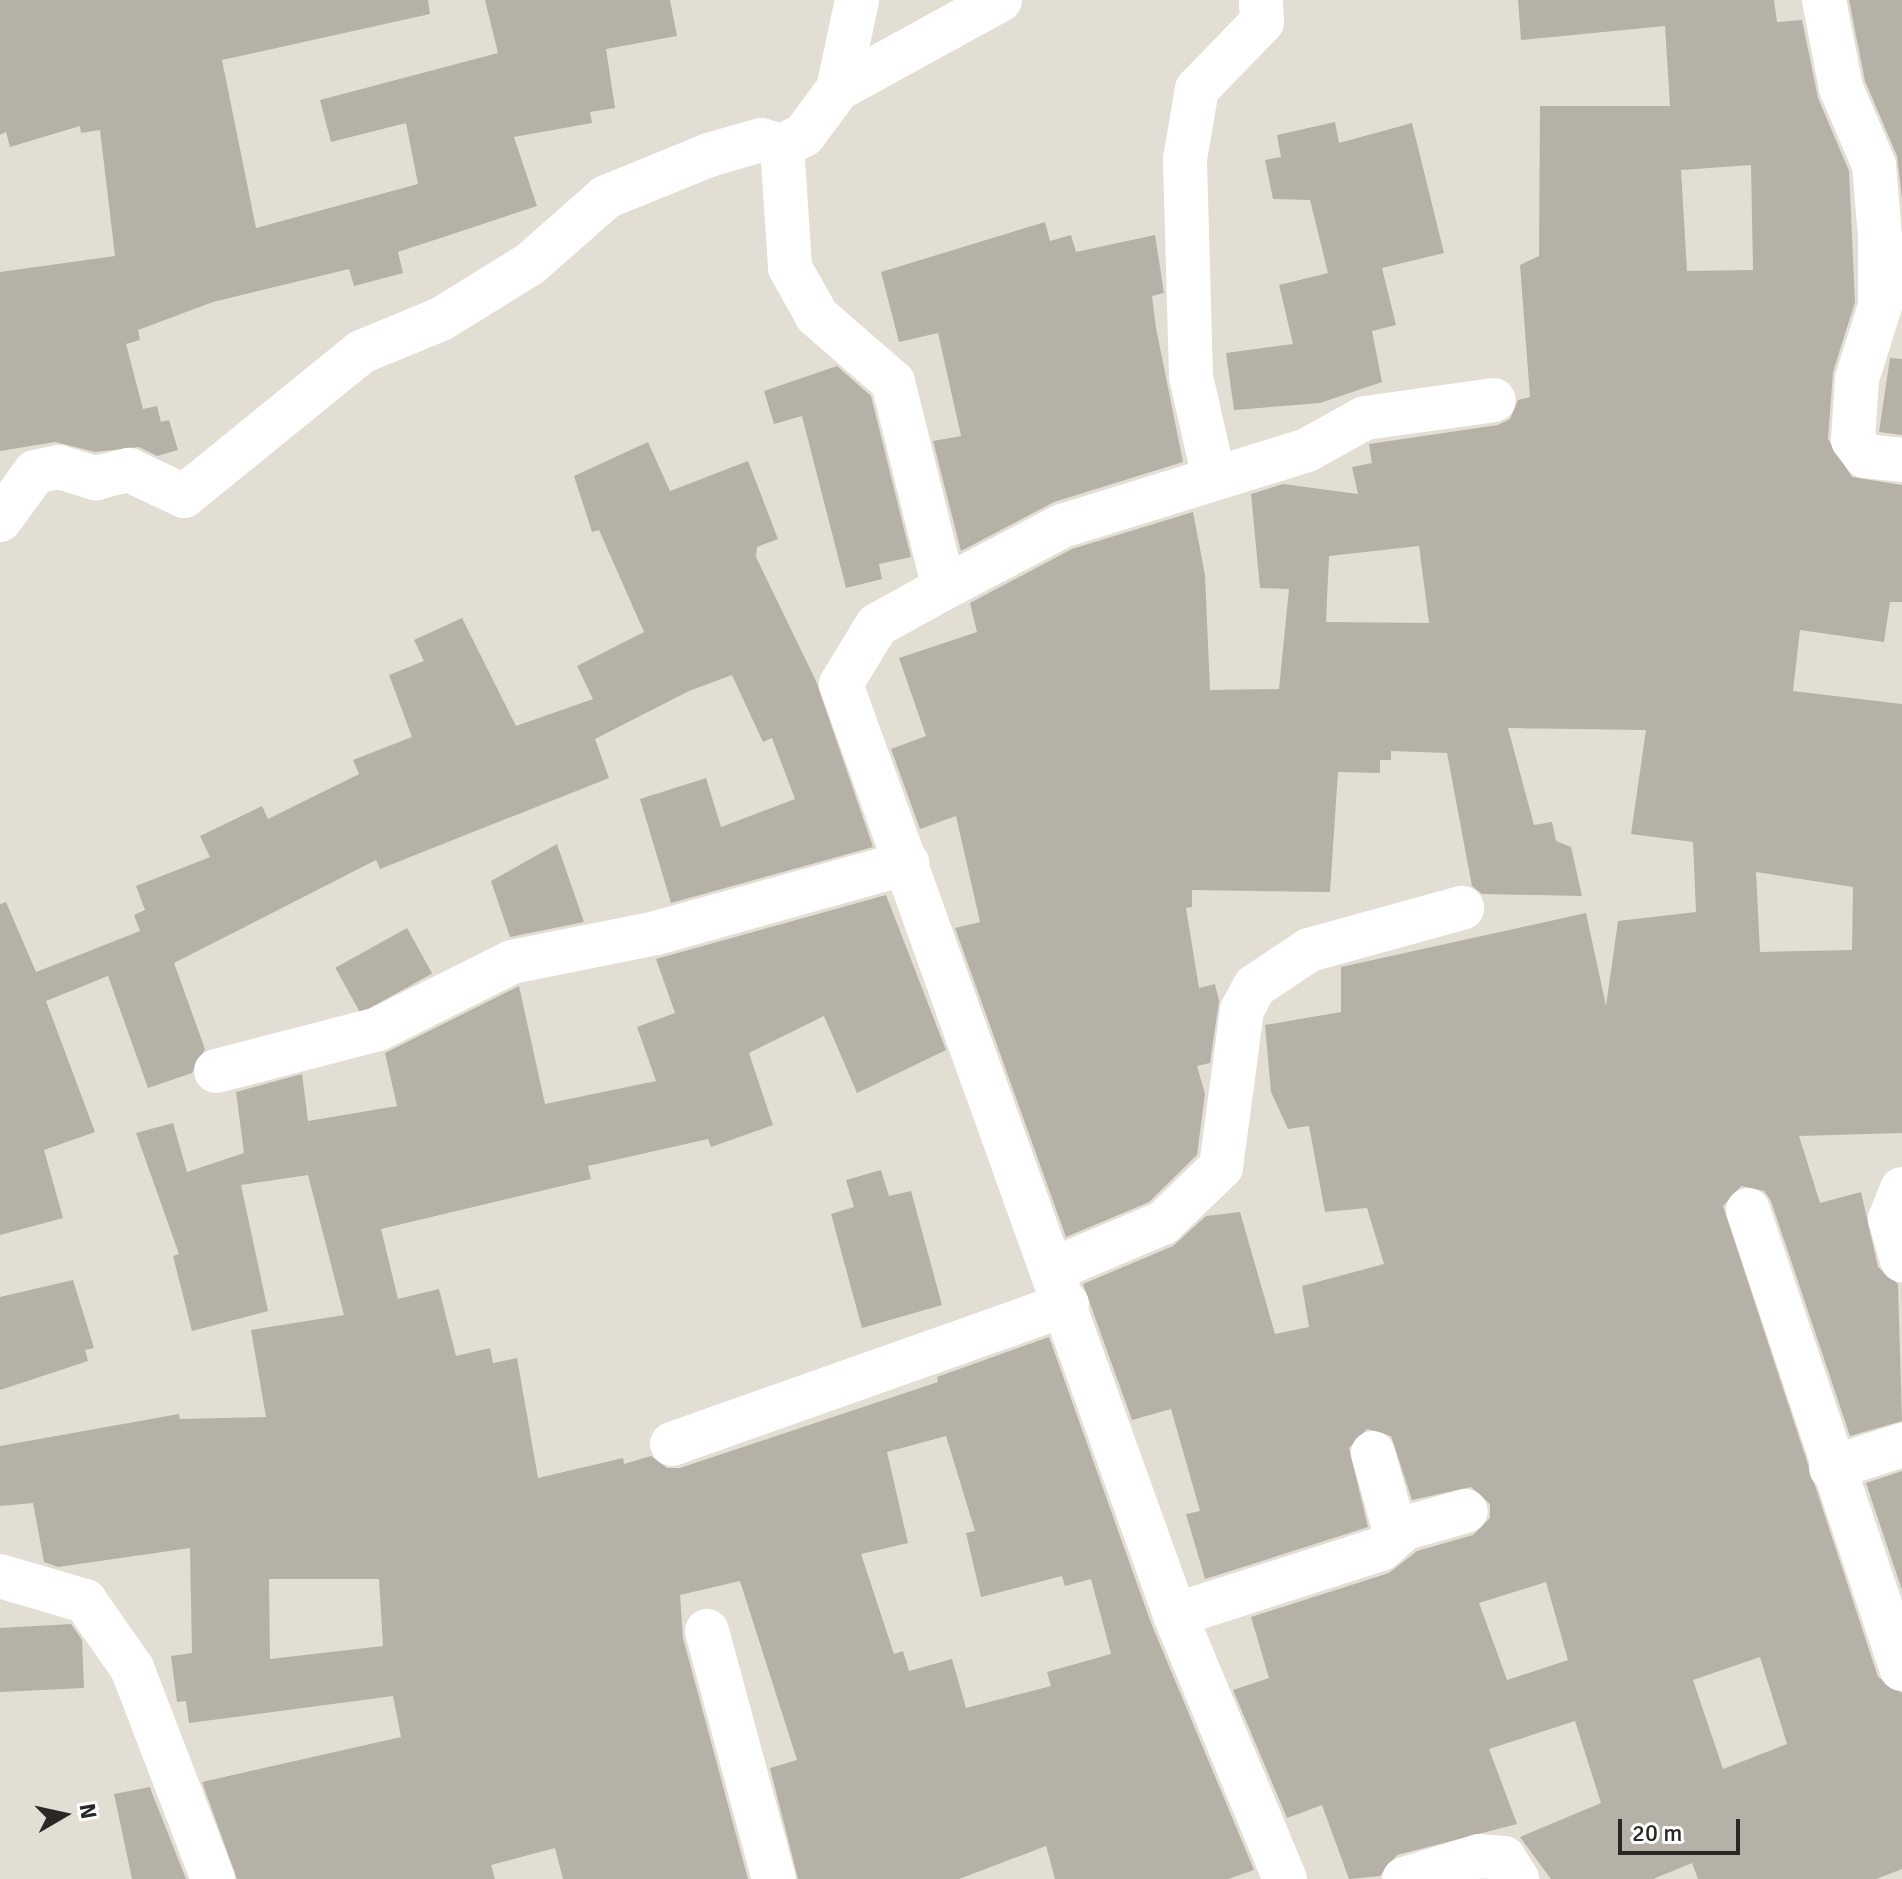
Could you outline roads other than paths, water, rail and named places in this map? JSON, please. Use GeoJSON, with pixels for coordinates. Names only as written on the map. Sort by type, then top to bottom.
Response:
{"type":"FeatureCollection","features":[{"type":"Feature","properties":{"kind":"street"},"geometry":{"type":"LineString","coordinates":[[0,520],[35,472],[59,467],[96,478],[129,470],[184,496],[361,352],[441,319],[530,264],[606,197],[748,144],[782,146],[804,135],[838,89],[857,0]]}},
{"type":"Feature","properties":{"kind":"street"},"geometry":{"type":"LineString","coordinates":[[838,89],[1000,0]]}},
{"type":"Feature","properties":{"kind":"street"},"geometry":{"type":"LineString","coordinates":[[1214,478],[1191,377],[1185,159],[1197,89],[1262,22],[1261,0]]}},
{"type":"Feature","properties":{"kind":"street"},"geometry":{"type":"LineString","coordinates":[[1824,0],[1841,88],[1874,165],[1880,236],[1880,306],[1857,379],[1853,440],[1865,456],[1902,460]]}},
{"type":"Feature","properties":{"kind":"street"},"geometry":{"type":"LineString","coordinates":[[782,146],[790,268],[817,316],[893,382],[944,588]]}},
{"type":"Feature","properties":{"kind":"street"},"geometry":{"type":"LineString","coordinates":[[1285,1879],[1175,1615],[1061,1286],[841,684],[877,625],[1062,526],[1307,450],[1395,409],[1422,413],[1494,400]]}},
{"type":"Feature","properties":{"kind":"street"},"geometry":{"type":"LineString","coordinates":[[216,1071],[378,1029],[512,962],[656,933],[907,863]]}},
{"type":"Feature","properties":{"kind":"street"},"geometry":{"type":"LineString","coordinates":[[672,1444],[1061,1286],[1163,1223],[1221,1167],[1242,1010],[1255,986],[1309,950],[1462,908]]}},
{"type":"Feature","properties":{"kind":"street"},"geometry":{"type":"LineString","coordinates":[[1902,1189],[1890,1219],[1902,1260]]}},
{"type":"Feature","properties":{"kind":"street"},"geometry":{"type":"LineString","coordinates":[[1748,1210],[1804,1367],[1831,1468],[1902,1669]]}},
{"type":"Feature","properties":{"kind":"street"},"geometry":{"type":"LineString","coordinates":[[1831,1468],[1902,1445]]}},
{"type":"Feature","properties":{"kind":"street"},"geometry":{"type":"LineString","coordinates":[[1373,1453],[1396,1535]]}},
{"type":"Feature","properties":{"kind":"street"},"geometry":{"type":"LineString","coordinates":[[1175,1615],[1381,1549],[1396,1535],[1466,1511]]}},
{"type":"Feature","properties":{"kind":"street"},"geometry":{"type":"LineString","coordinates":[[0,1576],[85,1601],[132,1668],[213,1879]]}},
{"type":"Feature","properties":{"kind":"street"},"geometry":{"type":"LineString","coordinates":[[707,1631],[774,1879]]}},
{"type":"Feature","properties":{"kind":"street"},"geometry":{"type":"LineString","coordinates":[[1404,1879],[1479,1856],[1504,1858],[1517,1879]]}}]}
